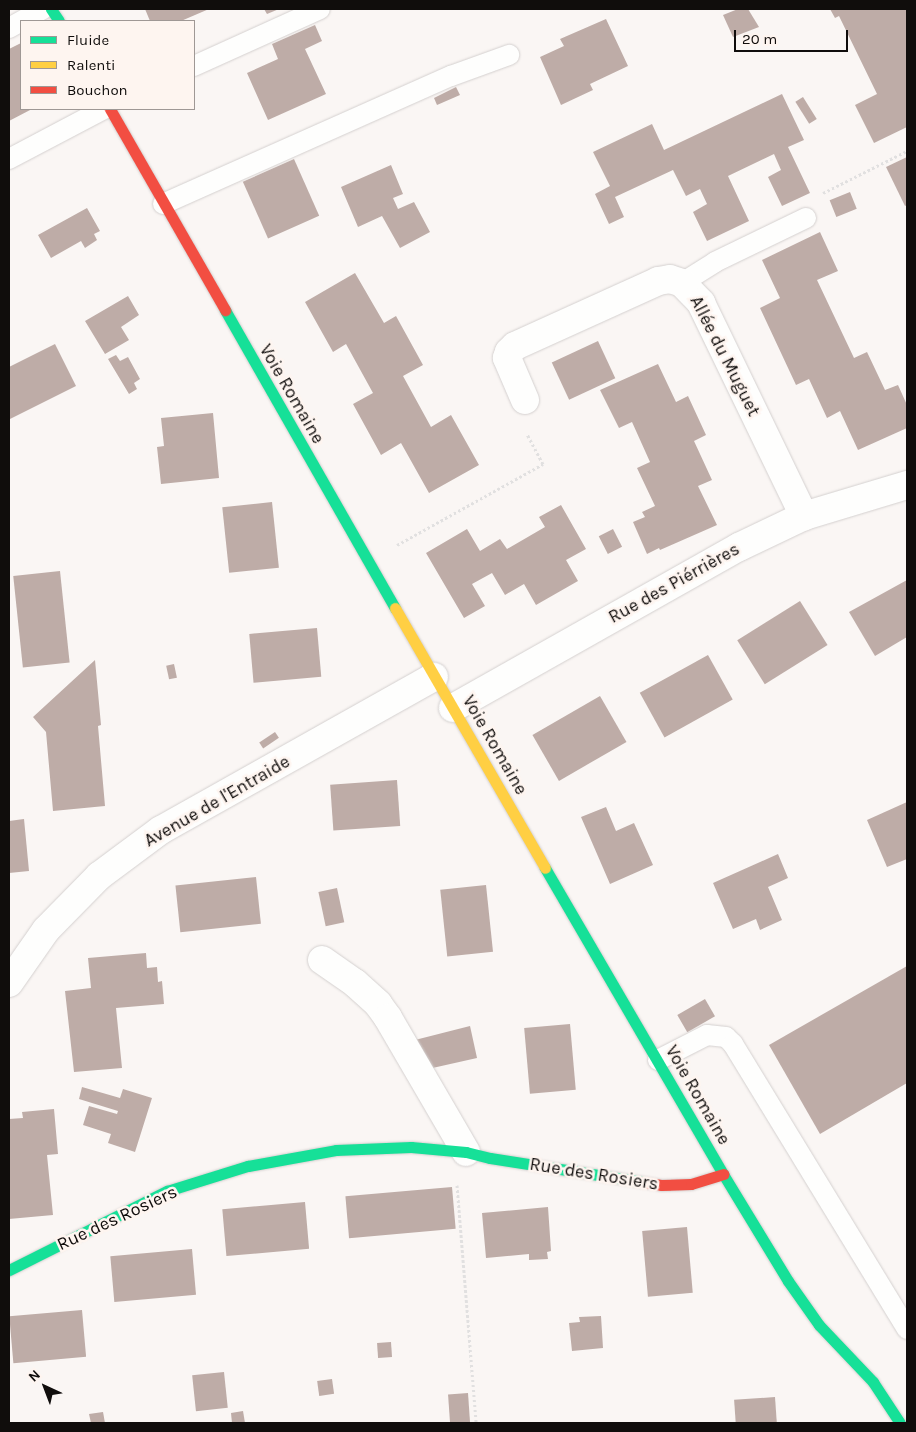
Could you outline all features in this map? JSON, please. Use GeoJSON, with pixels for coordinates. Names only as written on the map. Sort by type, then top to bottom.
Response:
{"type":"FeatureCollection","features":[{"type":"Feature","properties":{"kind":"street"},"geometry":{"type":"LineString","coordinates":[[52,9],[58,20]]}},
{"type":"Feature","properties":{"kind":"street","name":"Voie Romaine"},"geometry":{"type":"LineString","coordinates":[[111,110],[434,677],[723,1174],[788,1281],[819,1325],[873,1382],[900,1423]]}},
{"type":"Feature","properties":{"kind":"street","name":"Allée du Muguet"},"geometry":{"type":"LineString","coordinates":[[525,400],[506,358],[508,352],[515,346],[658,281],[670,279],[682,283],[691,290],[705,310],[804,516]]}},
{"type":"Feature","properties":{"kind":"street","name":"Rue des Piérrières"},"geometry":{"type":"LineString","coordinates":[[453,708],[739,547],[804,516],[864,496],[907,485]]}},
{"type":"Feature","properties":{"kind":"street","name":"Avenue de l'Entraide"},"geometry":{"type":"LineString","coordinates":[[9,983],[46,930],[93,883],[161,830],[434,677]]}},
{"type":"Feature","properties":{"kind":"street"},"geometry":{"type":"LineString","coordinates":[[322,960],[355,983],[378,1004],[388,1018],[461,1152]]}},
{"type":"Feature","properties":{"kind":"street","name":"Rue des Rosiers"},"geometry":{"type":"LineString","coordinates":[[9,1270],[167,1191],[248,1166],[336,1150],[411,1148],[461,1152],[661,1186],[691,1184],[723,1174]]}},
{"type":"Feature","properties":{"kind":"street","name":"Voie Romaine"},"geometry":{"type":"LineString","coordinates":[[873,1382],[893,1394]]}},
{"type":"Feature","properties":{"kind":"lane"},"geometry":{"type":"LineString","coordinates":[[23,20],[43,9]]}},
{"type":"Feature","properties":{"kind":"lane"},"geometry":{"type":"LineString","coordinates":[[195,66],[320,9]]}},
{"type":"Feature","properties":{"kind":"lane"},"geometry":{"type":"LineString","coordinates":[[9,28],[20,22]]}},
{"type":"Feature","properties":{"kind":"lane"},"geometry":{"type":"LineString","coordinates":[[163,204],[451,76],[510,55]]}},
{"type":"Feature","properties":{"kind":"lane"},"geometry":{"type":"LineString","coordinates":[[9,159],[102,110]]}},
{"type":"Feature","properties":{"kind":"lane"},"geometry":{"type":"LineString","coordinates":[[682,283],[715,262],[806,218]]}},
{"type":"Feature","properties":{"kind":"lane"},"geometry":{"type":"LineString","coordinates":[[658,1060],[708,1035],[726,1037],[733,1044],[907,1329]]}},
{"type":"Feature","properties":{"kind":"path"},"geometry":{"type":"LineString","coordinates":[[806,218],[819,195],[907,151]]}},
{"type":"Feature","properties":{"kind":"path"},"geometry":{"type":"LineString","coordinates":[[368,561],[543,464],[522,424],[525,400]]}},
{"type":"Feature","properties":{"kind":"path"},"geometry":{"type":"LineString","coordinates":[[461,1152],[456,1176],[476,1423]]}},
{"type":"Feature","properties":{"kind":"building"},"geometry":{"type":"Polygon","coordinates":[[[145,9],[209,9],[183,20],[150,20],[145,9]]]}},
{"type":"Feature","properties":{"kind":"building"},"geometry":{"type":"Polygon","coordinates":[[[264,9],[279,9],[267,14],[264,9]]]}},
{"type":"Feature","properties":{"kind":"building"},"geometry":{"type":"Polygon","coordinates":[[[738,9],[748,9],[759,27],[733,37],[723,15],[738,9]]]}},
{"type":"Feature","properties":{"kind":"building"},"geometry":{"type":"Polygon","coordinates":[[[830,9],[907,10],[907,127],[874,143],[855,105],[877,94],[839,16],[835,18],[830,9]]]}},
{"type":"Feature","properties":{"kind":"building"},"geometry":{"type":"Polygon","coordinates":[[[606,19],[628,66],[590,84],[593,90],[561,105],[540,57],[564,46],[560,39],[606,19]]]}},
{"type":"Feature","properties":{"kind":"building"},"geometry":{"type":"Polygon","coordinates":[[[315,25],[322,41],[305,49],[326,94],[268,120],[247,73],[278,59],[272,44],[315,25]]]}},
{"type":"Feature","properties":{"kind":"building"},"geometry":{"type":"Polygon","coordinates":[[[20,44],[20,110],[30,110],[9,121],[9,49],[20,44]]]}},
{"type":"Feature","properties":{"kind":"building"},"geometry":{"type":"Polygon","coordinates":[[[456,87],[460,95],[437,105],[434,98],[456,87]]]}},
{"type":"Feature","properties":{"kind":"building"},"geometry":{"type":"Polygon","coordinates":[[[782,94],[804,140],[788,147],[810,193],[782,206],[768,177],[781,170],[774,154],[728,176],[749,221],[707,241],[693,212],[707,204],[700,189],[686,196],[673,170],[615,197],[624,217],[609,224],[595,194],[610,186],[593,152],[652,124],[664,150],[782,94]]]}},
{"type":"Feature","properties":{"kind":"building"},"geometry":{"type":"Polygon","coordinates":[[[803,97],[817,119],[809,124],[795,102],[803,97]]]}},
{"type":"Feature","properties":{"kind":"building"},"geometry":{"type":"Polygon","coordinates":[[[907,157],[907,205],[905,206],[886,167],[907,157]]]}},
{"type":"Feature","properties":{"kind":"building"},"geometry":{"type":"Polygon","coordinates":[[[294,159],[319,216],[268,238],[243,182],[294,159]]]}},
{"type":"Feature","properties":{"kind":"building"},"geometry":{"type":"Polygon","coordinates":[[[391,165],[403,194],[393,198],[398,209],[414,202],[430,232],[400,248],[382,216],[358,227],[341,187],[391,165]]]}},
{"type":"Feature","properties":{"kind":"building"},"geometry":{"type":"Polygon","coordinates":[[[850,192],[857,209],[836,217],[830,200],[850,192]]]}},
{"type":"Feature","properties":{"kind":"building"},"geometry":{"type":"Polygon","coordinates":[[[87,208],[100,231],[94,234],[97,240],[85,248],[81,241],[51,258],[38,235],[87,208]]]}},
{"type":"Feature","properties":{"kind":"building"},"geometry":{"type":"Polygon","coordinates":[[[820,232],[838,271],[817,280],[854,358],[867,352],[885,390],[898,385],[907,405],[907,428],[858,450],[840,411],[827,418],[809,379],[796,385],[760,308],[780,298],[762,260],[820,232]]]}},
{"type":"Feature","properties":{"kind":"building"},"geometry":{"type":"Polygon","coordinates":[[[355,273],[384,323],[396,316],[423,365],[403,376],[431,427],[451,415],[479,465],[429,493],[401,443],[381,455],[353,404],[373,393],[346,344],[333,352],[305,302],[355,273]]]}},
{"type":"Feature","properties":{"kind":"building"},"geometry":{"type":"Polygon","coordinates":[[[128,296],[139,315],[121,327],[129,340],[105,354],[85,321],[128,296]]]}},
{"type":"Feature","properties":{"kind":"building"},"geometry":{"type":"Polygon","coordinates":[[[598,341],[615,378],[569,400],[552,363],[598,341]]]}},
{"type":"Feature","properties":{"kind":"building"},"geometry":{"type":"Polygon","coordinates":[[[55,344],[76,386],[10,419],[9,367],[55,344]]]}},
{"type":"Feature","properties":{"kind":"building"},"geometry":{"type":"Polygon","coordinates":[[[116,355],[120,361],[128,357],[140,379],[134,383],[137,389],[129,394],[108,359],[116,355]]]}},
{"type":"Feature","properties":{"kind":"building"},"geometry":{"type":"Polygon","coordinates":[[[658,364],[676,402],[688,396],[706,435],[694,441],[712,480],[698,486],[717,525],[647,554],[633,522],[645,517],[642,512],[655,506],[637,468],[650,462],[632,422],[619,428],[600,390],[658,364]]]}},
{"type":"Feature","properties":{"kind":"building"},"geometry":{"type":"Polygon","coordinates":[[[213,413],[219,478],[161,484],[157,447],[164,446],[161,418],[213,413]]]}},
{"type":"Feature","properties":{"kind":"building"},"geometry":{"type":"Polygon","coordinates":[[[272,502],[279,568],[229,573],[222,507],[272,502]]]}},
{"type":"Feature","properties":{"kind":"building"},"geometry":{"type":"Polygon","coordinates":[[[561,505],[586,549],[566,560],[578,581],[536,605],[524,584],[505,595],[492,573],[472,584],[485,606],[464,618],[426,553],[467,529],[480,551],[500,539],[507,549],[545,527],[539,517],[561,505]]]}},
{"type":"Feature","properties":{"kind":"building"},"geometry":{"type":"Polygon","coordinates":[[[613,529],[622,547],[608,554],[599,536],[613,529]]]}},
{"type":"Feature","properties":{"kind":"building"},"geometry":{"type":"Polygon","coordinates":[[[60,571],[70,662],[23,667],[13,576],[60,571]]]}},
{"type":"Feature","properties":{"kind":"building"},"geometry":{"type":"Polygon","coordinates":[[[907,580],[907,637],[875,656],[849,612],[907,580]]]}},
{"type":"Feature","properties":{"kind":"building"},"geometry":{"type":"Polygon","coordinates":[[[800,601],[828,645],[765,684],[737,640],[800,601]]]}},
{"type":"Feature","properties":{"kind":"building"},"geometry":{"type":"Polygon","coordinates":[[[317,628],[321,677],[254,683],[249,634],[317,628]]]}},
{"type":"Feature","properties":{"kind":"building"},"geometry":{"type":"Polygon","coordinates":[[[708,655],[733,700],[665,737],[640,693],[708,655]]]}},
{"type":"Feature","properties":{"kind":"building"},"geometry":{"type":"Polygon","coordinates":[[[95,660],[101,725],[98,726],[105,806],[53,811],[46,732],[33,717],[95,660]]]}},
{"type":"Feature","properties":{"kind":"building"},"geometry":{"type":"Polygon","coordinates":[[[174,664],[177,678],[169,679],[166,666],[174,664]]]}},
{"type":"Feature","properties":{"kind":"building"},"geometry":{"type":"Polygon","coordinates":[[[600,696],[626,742],[559,781],[532,735],[600,696]]]}},
{"type":"Feature","properties":{"kind":"building"},"geometry":{"type":"Polygon","coordinates":[[[275,732],[279,738],[263,748],[259,743],[275,732]]]}},
{"type":"Feature","properties":{"kind":"building"},"geometry":{"type":"Polygon","coordinates":[[[397,780],[400,826],[333,831],[330,785],[397,780]]]}},
{"type":"Feature","properties":{"kind":"building"},"geometry":{"type":"Polygon","coordinates":[[[907,802],[907,859],[887,867],[867,820],[907,802]]]}},
{"type":"Feature","properties":{"kind":"building"},"geometry":{"type":"Polygon","coordinates":[[[606,807],[616,831],[634,823],[653,865],[610,884],[581,817],[606,807]]]}},
{"type":"Feature","properties":{"kind":"building"},"geometry":{"type":"Polygon","coordinates":[[[24,819],[29,871],[9,873],[9,821],[24,819]]]}},
{"type":"Feature","properties":{"kind":"building"},"geometry":{"type":"Polygon","coordinates":[[[778,854],[788,878],[768,887],[782,920],[760,930],[756,919],[733,929],[713,883],[778,854]]]}},
{"type":"Feature","properties":{"kind":"building"},"geometry":{"type":"Polygon","coordinates":[[[256,877],[261,924],[180,932],[175,885],[256,877]]]}},
{"type":"Feature","properties":{"kind":"building"},"geometry":{"type":"Polygon","coordinates":[[[486,885],[493,952],[447,956],[440,890],[486,885]]]}},
{"type":"Feature","properties":{"kind":"building"},"geometry":{"type":"Polygon","coordinates":[[[337,888],[344,922],[326,926],[318,892],[337,888]]]}},
{"type":"Feature","properties":{"kind":"building"},"geometry":{"type":"Polygon","coordinates":[[[146,953],[147,968],[157,967],[158,982],[162,981],[164,1004],[116,1008],[122,1068],[74,1072],[65,991],[91,988],[88,958],[146,953]]]}},
{"type":"Feature","properties":{"kind":"building"},"geometry":{"type":"Polygon","coordinates":[[[907,966],[907,1083],[820,1134],[769,1045],[907,966]]]}},
{"type":"Feature","properties":{"kind":"building"},"geometry":{"type":"Polygon","coordinates":[[[705,999],[715,1016],[687,1032],[677,1015],[705,999]]]}},
{"type":"Feature","properties":{"kind":"building"},"geometry":{"type":"Polygon","coordinates":[[[570,1024],[576,1090],[530,1094],[524,1028],[570,1024]]]}},
{"type":"Feature","properties":{"kind":"building"},"geometry":{"type":"Polygon","coordinates":[[[470,1026],[477,1058],[428,1069],[411,1041],[470,1026]]]}},
{"type":"Feature","properties":{"kind":"building"},"geometry":{"type":"Polygon","coordinates":[[[82,1087],[120,1098],[123,1089],[152,1098],[135,1152],[108,1143],[111,1134],[83,1125],[89,1106],[117,1114],[118,1111],[79,1099],[82,1087]]]}},
{"type":"Feature","properties":{"kind":"building"},"geometry":{"type":"Polygon","coordinates":[[[54,1109],[58,1154],[47,1155],[53,1215],[9,1219],[9,1119],[23,1118],[22,1112],[54,1109]]]}},
{"type":"Feature","properties":{"kind":"building"},"geometry":{"type":"Polygon","coordinates":[[[452,1187],[456,1229],[349,1238],[345,1196],[452,1187]]]}},
{"type":"Feature","properties":{"kind":"building"},"geometry":{"type":"Polygon","coordinates":[[[305,1202],[309,1249],[226,1256],[222,1209],[305,1202]]]}},
{"type":"Feature","properties":{"kind":"building"},"geometry":{"type":"Polygon","coordinates":[[[548,1207],[551,1251],[547,1252],[548,1259],[529,1260],[529,1254],[486,1258],[482,1213],[548,1207]]]}},
{"type":"Feature","properties":{"kind":"building"},"geometry":{"type":"Polygon","coordinates":[[[687,1227],[693,1293],[648,1297],[642,1231],[687,1227]]]}},
{"type":"Feature","properties":{"kind":"building"},"geometry":{"type":"Polygon","coordinates":[[[192,1249],[196,1295],[114,1302],[110,1256],[192,1249]]]}},
{"type":"Feature","properties":{"kind":"building"},"geometry":{"type":"Polygon","coordinates":[[[82,1310],[86,1357],[13,1363],[9,1316],[82,1310]]]}},
{"type":"Feature","properties":{"kind":"building"},"geometry":{"type":"Polygon","coordinates":[[[601,1316],[603,1348],[572,1351],[569,1323],[580,1322],[579,1317],[601,1316]]]}},
{"type":"Feature","properties":{"kind":"building"},"geometry":{"type":"Polygon","coordinates":[[[391,1342],[392,1357],[378,1358],[377,1343],[391,1342]]]}},
{"type":"Feature","properties":{"kind":"building"},"geometry":{"type":"Polygon","coordinates":[[[224,1372],[228,1408],[196,1411],[192,1375],[224,1372]]]}},
{"type":"Feature","properties":{"kind":"building"},"geometry":{"type":"Polygon","coordinates":[[[332,1379],[334,1394],[319,1396],[317,1381],[332,1379]]]}},
{"type":"Feature","properties":{"kind":"building"},"geometry":{"type":"Polygon","coordinates":[[[468,1393],[470,1423],[450,1423],[448,1394],[468,1393]]]}},
{"type":"Feature","properties":{"kind":"building"},"geometry":{"type":"Polygon","coordinates":[[[775,1397],[777,1423],[736,1423],[734,1400],[775,1397]]]}},
{"type":"Feature","properties":{"kind":"building"},"geometry":{"type":"Polygon","coordinates":[[[243,1411],[245,1423],[232,1423],[231,1413],[243,1411]]]}},
{"type":"Feature","properties":{"kind":"building"},"geometry":{"type":"Polygon","coordinates":[[[103,1412],[105,1423],[91,1423],[89,1414],[103,1412]]]}},
{"type":"Feature","properties":{"kind":"traffic: fast"},"geometry":{"type":"LineString","coordinates":[[51,9],[58,20]]}},
{"type":"Feature","properties":{"kind":"traffic: fast"},"geometry":{"type":"LineString","coordinates":[[225,310],[395,608]]}},
{"type":"Feature","properties":{"kind":"traffic: fast"},"geometry":{"type":"LineString","coordinates":[[545,868],[723,1174],[788,1281],[819,1325],[873,1382],[900,1423]]}},
{"type":"Feature","properties":{"kind":"traffic: fast"},"geometry":{"type":"LineString","coordinates":[[9,1270],[167,1191],[248,1166],[336,1150],[411,1147],[466,1152],[490,1158],[643,1182]]}},
{"type":"Feature","properties":{"kind":"traffic: slow"},"geometry":{"type":"LineString","coordinates":[[395,608],[545,868]]}},
{"type":"Feature","properties":{"kind":"traffic: jam"},"geometry":{"type":"LineString","coordinates":[[111,110],[225,310]]}},
{"type":"Feature","properties":{"kind":"traffic: jam"},"geometry":{"type":"LineString","coordinates":[[643,1182],[661,1185],[691,1184],[723,1174]]}}]}
